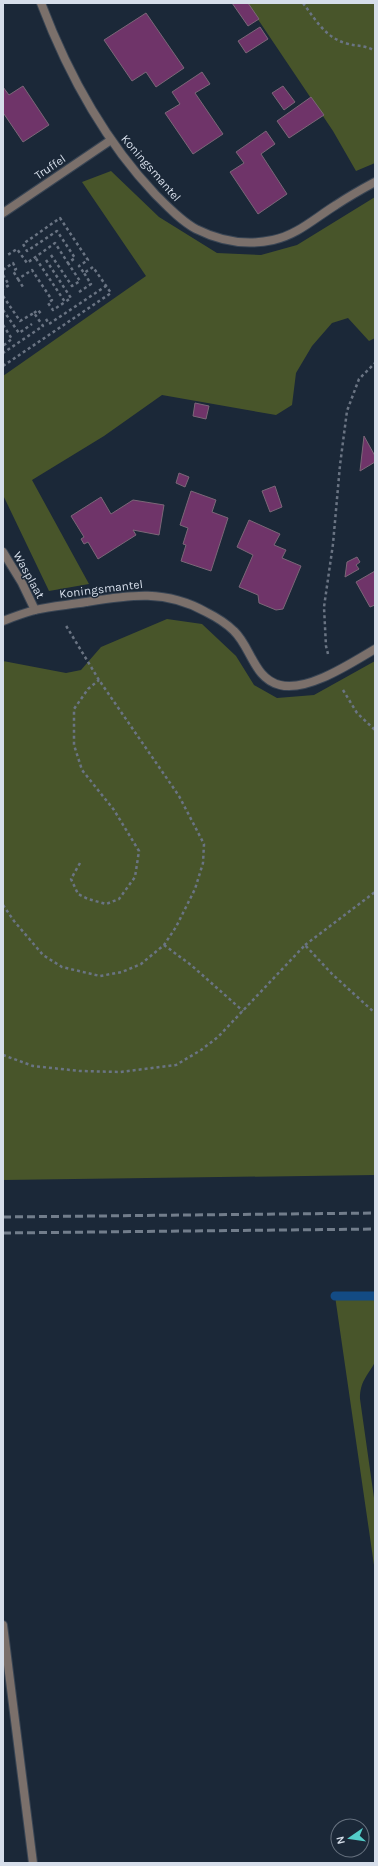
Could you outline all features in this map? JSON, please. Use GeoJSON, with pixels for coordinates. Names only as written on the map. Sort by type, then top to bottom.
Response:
{"type":"FeatureCollection","features":[{"type":"Feature","properties":{"kind":"street","name":"Koningsmantel"},"geometry":{"type":"LineString","coordinates":[[41,3],[67,66],[88,106],[111,140],[128,164],[171,210],[195,229],[219,239],[244,243],[259,242],[290,235],[375,182]]}},
{"type":"Feature","properties":{"kind":"street","name":"Truffel"},"geometry":{"type":"LineString","coordinates":[[3,213],[111,140]]}},
{"type":"Feature","properties":{"kind":"street","name":"Wasplaat"},"geometry":{"type":"LineString","coordinates":[[3,552],[22,583],[35,610]]}},
{"type":"Feature","properties":{"kind":"street","name":"Koningsmantel"},"geometry":{"type":"LineString","coordinates":[[3,621],[35,610],[129,595],[153,594],[193,604],[214,616],[234,631],[258,669],[268,680],[280,685],[292,686],[306,684],[333,672],[375,649]]}},
{"type":"Feature","properties":{"kind":"street"},"geometry":{"type":"LineString","coordinates":[[3,1625],[33,1863]]}},
{"type":"Feature","properties":{"kind":"path"},"geometry":{"type":"LineString","coordinates":[[303,3],[322,29],[330,37],[346,44],[366,46],[375,51]]}},
{"type":"Feature","properties":{"kind":"path"},"geometry":{"type":"LineString","coordinates":[[68,262],[75,258],[57,231],[27,251],[23,244],[60,218],[88,260],[79,266],[91,284],[79,292]]}},
{"type":"Feature","properties":{"kind":"path"},"geometry":{"type":"LineString","coordinates":[[6,256],[17,249],[26,263],[55,243],[80,281],[72,286],[52,255]]}},
{"type":"Feature","properties":{"kind":"path"},"geometry":{"type":"LineString","coordinates":[[35,257],[65,302]]}},
{"type":"Feature","properties":{"kind":"path"},"geometry":{"type":"LineString","coordinates":[[18,279],[32,270],[52,300],[48,303],[53,310],[71,298],[46,260]]}},
{"type":"Feature","properties":{"kind":"path"},"geometry":{"type":"LineString","coordinates":[[3,270],[12,263],[16,269],[13,271],[23,286]]}},
{"type":"Feature","properties":{"kind":"path"},"geometry":{"type":"LineString","coordinates":[[3,366],[111,293],[94,267],[84,273]]}},
{"type":"Feature","properties":{"kind":"path"},"geometry":{"type":"LineString","coordinates":[[3,276],[9,285],[3,289]]}},
{"type":"Feature","properties":{"kind":"path"},"geometry":{"type":"LineString","coordinates":[[46,319],[49,324],[106,286]]}},
{"type":"Feature","properties":{"kind":"path"},"geometry":{"type":"LineString","coordinates":[[3,296],[20,321],[38,310],[42,315]]}},
{"type":"Feature","properties":{"kind":"path"},"geometry":{"type":"LineString","coordinates":[[3,310],[19,333],[32,324]]}},
{"type":"Feature","properties":{"kind":"path"},"geometry":{"type":"LineString","coordinates":[[3,353],[43,326],[34,313]]}},
{"type":"Feature","properties":{"kind":"path"},"geometry":{"type":"LineString","coordinates":[[3,325],[12,339],[4,345],[3,343]]}},
{"type":"Feature","properties":{"kind":"path"},"geometry":{"type":"LineString","coordinates":[[375,363],[360,379],[347,411],[340,465],[333,544],[324,607],[326,646],[333,672],[357,713],[375,730]]}},
{"type":"Feature","properties":{"kind":"path"},"geometry":{"type":"LineString","coordinates":[[3,905],[14,921],[43,955],[62,967],[100,976],[122,972],[141,964],[164,945],[176,927],[195,889],[203,863],[204,844],[179,796],[99,680],[55,607]]}},
{"type":"Feature","properties":{"kind":"path"},"geometry":{"type":"LineString","coordinates":[[80,863],[71,879],[78,894],[88,899],[106,904],[119,899],[135,877],[139,851],[114,810],[82,770],[74,745],[74,708],[88,689],[99,680]]}},
{"type":"Feature","properties":{"kind":"path"},"geometry":{"type":"LineString","coordinates":[[3,1055],[33,1066],[80,1071],[120,1072],[176,1065],[201,1050],[218,1037],[305,945],[375,892]]}},
{"type":"Feature","properties":{"kind":"path"},"geometry":{"type":"LineString","coordinates":[[164,945],[191,965],[243,1011]]}},
{"type":"Feature","properties":{"kind":"path"},"geometry":{"type":"LineString","coordinates":[[305,945],[332,974],[375,1013]]}},
{"type":"Feature","properties":{"kind":"green space"},"geometry":{"type":"Polygon","coordinates":[[[247,3],[375,3],[375,163],[356,171],[333,131],[247,3]]]}},
{"type":"Feature","properties":{"kind":"green space"},"geometry":{"type":"Polygon","coordinates":[[[111,171],[159,217],[217,253],[261,255],[297,245],[375,197],[375,338],[369,341],[348,318],[332,323],[312,346],[296,373],[292,405],[276,415],[162,395],[104,436],[32,480],[89,584],[49,591],[3,495],[3,376],[146,276],[82,182],[111,171]]]}},
{"type":"Feature","properties":{"kind":"green space"},"geometry":{"type":"Polygon","coordinates":[[[167,619],[202,624],[236,656],[254,685],[277,698],[314,695],[375,661],[375,1175],[3,1180],[3,661],[66,673],[81,670],[101,647],[167,619]]]}},
{"type":"Feature","properties":{"kind":"green space"},"geometry":{"type":"Polygon","coordinates":[[[335,1296],[375,1296],[376,1358],[364,1379],[360,1399],[375,1505],[375,1572],[335,1296]]]}},
{"type":"Feature","properties":{"kind":"building"},"geometry":{"type":"Polygon","coordinates":[[[232,3],[248,3],[259,19],[248,26],[232,3]]]}},
{"type":"Feature","properties":{"kind":"building"},"geometry":{"type":"Polygon","coordinates":[[[146,13],[184,68],[156,87],[146,72],[132,81],[104,40],[146,13]]]}},
{"type":"Feature","properties":{"kind":"building"},"geometry":{"type":"Polygon","coordinates":[[[260,27],[268,39],[246,53],[238,41],[260,27]]]}},
{"type":"Feature","properties":{"kind":"building"},"geometry":{"type":"Polygon","coordinates":[[[202,72],[210,84],[195,93],[223,134],[193,154],[165,113],[180,104],[172,92],[202,72]]]}},
{"type":"Feature","properties":{"kind":"building"},"geometry":{"type":"Polygon","coordinates":[[[23,86],[49,125],[23,142],[4,114],[3,115],[3,87],[9,95],[23,86]]]}},
{"type":"Feature","properties":{"kind":"building"},"geometry":{"type":"Polygon","coordinates":[[[283,86],[295,102],[284,110],[272,93],[283,86]]]}},
{"type":"Feature","properties":{"kind":"building"},"geometry":{"type":"Polygon","coordinates":[[[311,97],[324,115],[289,138],[277,121],[311,97]]]}},
{"type":"Feature","properties":{"kind":"building"},"geometry":{"type":"Polygon","coordinates":[[[266,131],[275,144],[261,154],[287,194],[258,214],[230,172],[244,163],[236,152],[266,131]]]}},
{"type":"Feature","properties":{"kind":"building"},"geometry":{"type":"Polygon","coordinates":[[[195,403],[209,406],[206,419],[193,416],[195,403]]]}},
{"type":"Feature","properties":{"kind":"building"},"geometry":{"type":"Polygon","coordinates":[[[364,436],[375,456],[375,462],[360,471],[364,436]]]}},
{"type":"Feature","properties":{"kind":"building"},"geometry":{"type":"Polygon","coordinates":[[[179,473],[189,477],[185,487],[176,483],[179,473]]]}},
{"type":"Feature","properties":{"kind":"building"},"geometry":{"type":"Polygon","coordinates":[[[275,486],[282,507],[270,512],[262,491],[275,486]]]}},
{"type":"Feature","properties":{"kind":"building"},"geometry":{"type":"Polygon","coordinates":[[[191,491],[216,500],[212,512],[228,518],[211,571],[181,561],[186,545],[183,544],[188,528],[180,525],[191,491]]]}},
{"type":"Feature","properties":{"kind":"building"},"geometry":{"type":"Polygon","coordinates":[[[101,497],[111,514],[133,500],[164,505],[159,535],[133,530],[136,535],[98,559],[88,542],[84,544],[81,539],[84,537],[71,516],[101,497]]]}},
{"type":"Feature","properties":{"kind":"building"},"geometry":{"type":"Polygon","coordinates":[[[249,520],[280,534],[274,545],[286,550],[282,558],[301,566],[283,609],[276,610],[259,603],[258,595],[239,587],[253,555],[237,547],[249,520]]]}},
{"type":"Feature","properties":{"kind":"building"},"geometry":{"type":"Polygon","coordinates":[[[357,557],[360,562],[356,565],[359,569],[345,577],[347,562],[357,557]]]}},
{"type":"Feature","properties":{"kind":"building"},"geometry":{"type":"Polygon","coordinates":[[[375,571],[375,605],[370,607],[356,582],[375,571]]]}},
{"type":"Feature","properties":{"kind":"waterway"},"geometry":{"type":"LineString","coordinates":[[335,1296],[375,1296]]}},
{"type":"Feature","properties":{"kind":"railway"},"geometry":{"type":"LineString","coordinates":[[3,1217],[375,1213]]}},
{"type":"Feature","properties":{"kind":"railway"},"geometry":{"type":"LineString","coordinates":[[3,1233],[375,1229]]}}]}
